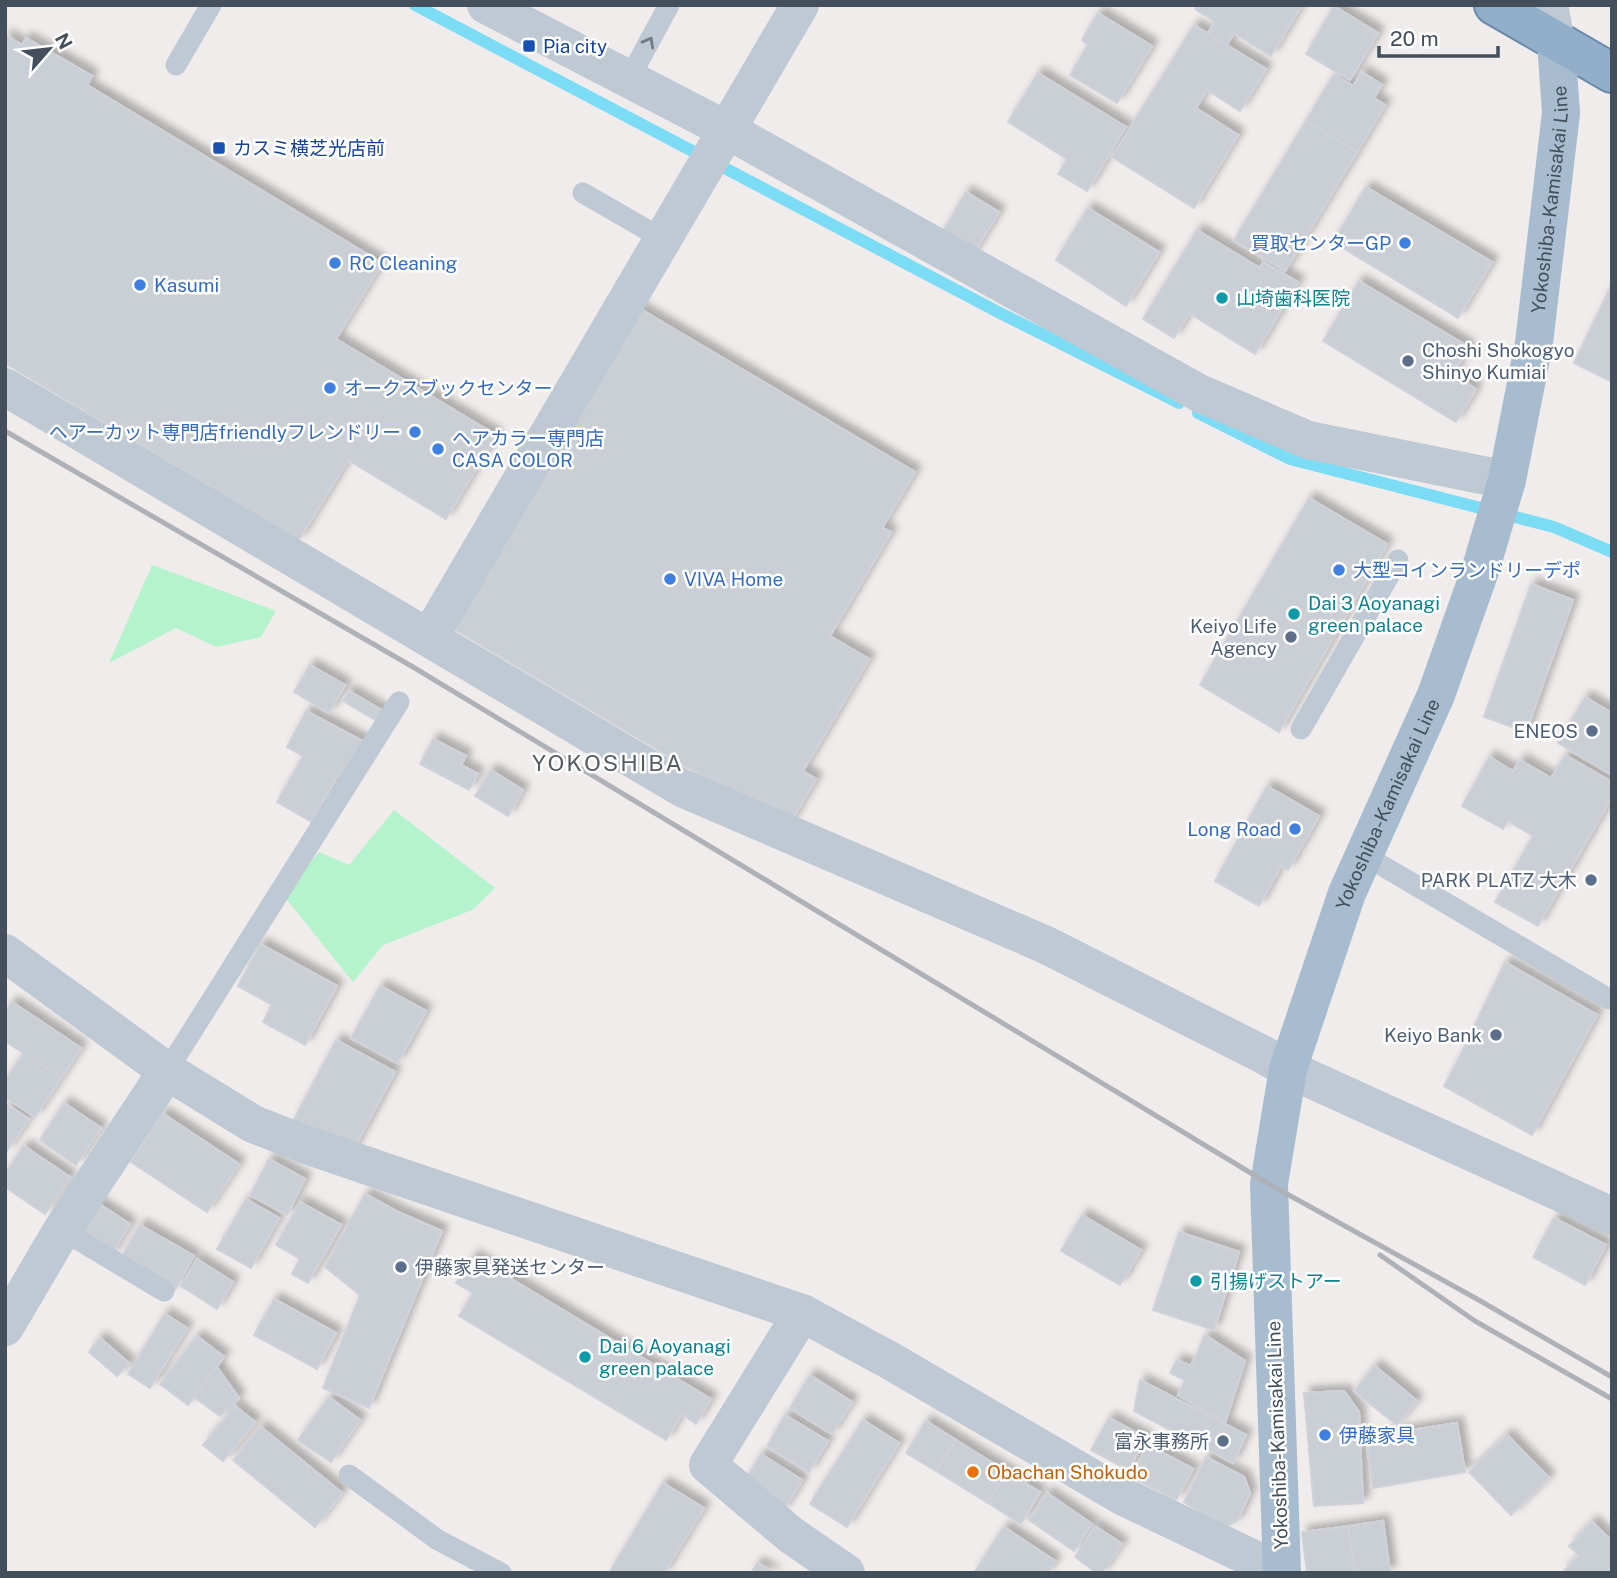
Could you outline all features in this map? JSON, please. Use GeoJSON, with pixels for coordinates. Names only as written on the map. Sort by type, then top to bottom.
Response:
{"type":"FeatureCollection","features":[{"type":"Feature","properties":{"kind":"highway"},"geometry":{"type":"LineString","coordinates":[[1494,5],[1612,73]]}},
{"type":"Feature","properties":{"kind":"main road","name":"Yokoshiba-Kamisakai Line"},"geometry":{"type":"LineString","coordinates":[[1281,1572],[1269,1184],[1288,1069],[1347,893],[1436,695],[1480,571],[1507,480],[1534,343],[1561,113],[1556,42]]}},
{"type":"Feature","properties":{"kind":"street"},"geometry":{"type":"LineString","coordinates":[[486,5],[629,79],[1199,393],[1308,440],[1507,480]]}},
{"type":"Feature","properties":{"kind":"street"},"geometry":{"type":"LineString","coordinates":[[429,638],[800,5]]}},
{"type":"Feature","properties":{"kind":"street"},"geometry":{"type":"LineString","coordinates":[[1549,5],[1556,42]]}},
{"type":"Feature","properties":{"kind":"street"},"geometry":{"type":"LineString","coordinates":[[5,387],[682,788],[1046,945],[1288,1069],[1612,1216]]}},
{"type":"Feature","properties":{"kind":"street"},"geometry":{"type":"LineString","coordinates":[[5,953],[167,1071],[253,1124],[309,1146],[802,1313],[889,1360],[1124,1497],[1281,1572]]}},
{"type":"Feature","properties":{"kind":"street"},"geometry":{"type":"LineString","coordinates":[[5,1327],[62,1230],[167,1071]]}},
{"type":"Feature","properties":{"kind":"street"},"geometry":{"type":"LineString","coordinates":[[802,1313],[708,1465],[791,1535],[846,1573]]}},
{"type":"Feature","properties":{"kind":"lane"},"geometry":{"type":"LineString","coordinates":[[176,65],[211,5]]}},
{"type":"Feature","properties":{"kind":"lane"},"geometry":{"type":"LineString","coordinates":[[629,79],[669,5]]}},
{"type":"Feature","properties":{"kind":"lane"},"geometry":{"type":"LineString","coordinates":[[583,193],[663,239]]}},
{"type":"Feature","properties":{"kind":"lane"},"geometry":{"type":"LineString","coordinates":[[1301,729],[1398,560]]}},
{"type":"Feature","properties":{"kind":"lane"},"geometry":{"type":"LineString","coordinates":[[167,1071],[399,702]]}},
{"type":"Feature","properties":{"kind":"lane"},"geometry":{"type":"LineString","coordinates":[[1364,855],[1609,999]]}},
{"type":"Feature","properties":{"kind":"lane"},"geometry":{"type":"LineString","coordinates":[[62,1230],[164,1291]]}},
{"type":"Feature","properties":{"kind":"lane"},"geometry":{"type":"LineString","coordinates":[[349,1475],[438,1540],[501,1573]]}},
{"type":"Feature","properties":{"kind":"green space"},"geometry":{"type":"Polygon","coordinates":[[[152,565],[276,611],[261,637],[216,647],[176,628],[109,663],[152,565]]]}},
{"type":"Feature","properties":{"kind":"green space"},"geometry":{"type":"Polygon","coordinates":[[[394,810],[495,888],[472,910],[383,945],[353,982],[284,896],[319,852],[349,865],[394,810]]]}},
{"type":"Feature","properties":{"kind":"building"},"geometry":{"type":"Polygon","coordinates":[[[1197,5],[1302,5],[1271,56],[1234,33],[1227,45],[1208,33],[1215,22],[1195,9],[1197,5]]]}},
{"type":"Feature","properties":{"kind":"building"},"geometry":{"type":"Polygon","coordinates":[[[1334,6],[1378,33],[1350,80],[1306,54],[1334,6]]]}},
{"type":"Feature","properties":{"kind":"building"},"geometry":{"type":"Polygon","coordinates":[[[1098,13],[1152,46],[1117,103],[1070,75],[1088,45],[1082,40],[1098,13]]]}},
{"type":"Feature","properties":{"kind":"building"},"geometry":{"type":"Polygon","coordinates":[[[1194,25],[1266,69],[1240,111],[1207,90],[1196,108],[1238,135],[1194,208],[1112,157],[1194,25]]]}},
{"type":"Feature","properties":{"kind":"building"},"geometry":{"type":"Polygon","coordinates":[[[5,35],[22,45],[26,38],[92,76],[87,85],[382,263],[336,339],[496,435],[446,519],[348,460],[299,540],[5,363],[5,35]]]}},
{"type":"Feature","properties":{"kind":"building"},"geometry":{"type":"Polygon","coordinates":[[[1362,72],[1382,85],[1374,98],[1385,105],[1357,152],[1306,121],[1334,74],[1353,86],[1362,72]]]}},
{"type":"Feature","properties":{"kind":"building"},"geometry":{"type":"Polygon","coordinates":[[[1038,73],[1126,127],[1087,191],[1058,174],[1067,159],[1008,122],[1038,73]]]}},
{"type":"Feature","properties":{"kind":"building"},"geometry":{"type":"Polygon","coordinates":[[[1306,121],[1357,152],[1285,271],[1234,240],[1306,121]]]}},
{"type":"Feature","properties":{"kind":"building"},"geometry":{"type":"Polygon","coordinates":[[[1366,187],[1492,262],[1458,318],[1333,242],[1366,187]]]}},
{"type":"Feature","properties":{"kind":"building"},"geometry":{"type":"Polygon","coordinates":[[[966,192],[999,212],[971,257],[939,238],[966,192]]]}},
{"type":"Feature","properties":{"kind":"building"},"geometry":{"type":"Polygon","coordinates":[[[1088,208],[1159,252],[1126,306],[1056,260],[1088,208]]]}},
{"type":"Feature","properties":{"kind":"building","name":"山埼歯科医院"},"geometry":{"type":"Polygon","coordinates":[[[1197,230],[1260,268],[1263,262],[1298,282],[1255,354],[1189,313],[1174,338],[1143,319],[1197,230]]]}},
{"type":"Feature","properties":{"kind":"building","name":"Choshi Shokogyo Shinyo Kumiai"},"geometry":{"type":"Polygon","coordinates":[[[1359,281],[1469,347],[1453,374],[1476,389],[1456,422],[1323,341],[1359,281]]]}},
{"type":"Feature","properties":{"kind":"building"},"geometry":{"type":"Polygon","coordinates":[[[1612,284],[1612,382],[1574,363],[1612,284]]]}},
{"type":"Feature","properties":{"kind":"building","name":"VIVA Home"},"geometry":{"type":"Polygon","coordinates":[[[637,307],[915,472],[882,528],[891,532],[830,636],[869,659],[803,771],[816,779],[788,827],[449,626],[637,307]]]}},
{"type":"Feature","properties":{"kind":"building","name":"Dai 3 Aoyanagi green palace"},"geometry":{"type":"Polygon","coordinates":[[[1309,498],[1387,544],[1279,732],[1200,685],[1309,498]]]}},
{"type":"Feature","properties":{"kind":"building"},"geometry":{"type":"Polygon","coordinates":[[[1531,584],[1573,600],[1526,732],[1484,717],[1531,584]]]}},
{"type":"Feature","properties":{"kind":"building"},"geometry":{"type":"Polygon","coordinates":[[[310,665],[345,685],[329,713],[294,692],[310,665]]]}},
{"type":"Feature","properties":{"kind":"building"},"geometry":{"type":"Polygon","coordinates":[[[349,691],[383,711],[377,721],[343,701],[349,691]]]}},
{"type":"Feature","properties":{"kind":"building"},"geometry":{"type":"Polygon","coordinates":[[[1585,697],[1612,713],[1612,775],[1558,743],[1585,697]]]}},
{"type":"Feature","properties":{"kind":"building"},"geometry":{"type":"Polygon","coordinates":[[[306,711],[364,742],[344,779],[337,776],[312,822],[277,802],[303,756],[287,747],[306,711]]]}},
{"type":"Feature","properties":{"kind":"building"},"geometry":{"type":"Polygon","coordinates":[[[433,739],[466,756],[461,765],[478,774],[469,790],[420,764],[433,739]]]}},
{"type":"Feature","properties":{"kind":"building"},"geometry":{"type":"Polygon","coordinates":[[[1565,755],[1612,782],[1612,797],[1538,926],[1495,902],[1533,836],[1508,821],[1503,829],[1462,806],[1489,757],[1513,771],[1520,760],[1551,778],[1565,755]]]}},
{"type":"Feature","properties":{"kind":"building"},"geometry":{"type":"Polygon","coordinates":[[[491,770],[523,790],[508,816],[475,796],[491,770]]]}},
{"type":"Feature","properties":{"kind":"building"},"geometry":{"type":"Polygon","coordinates":[[[1267,786],[1319,816],[1288,870],[1281,866],[1259,906],[1215,881],[1267,786]]]}},
{"type":"Feature","properties":{"kind":"building"},"geometry":{"type":"Polygon","coordinates":[[[260,944],[337,986],[305,1045],[263,1022],[272,1005],[238,986],[260,944]]]}},
{"type":"Feature","properties":{"kind":"building"},"geometry":{"type":"Polygon","coordinates":[[[1505,962],[1597,1015],[1532,1135],[1444,1086],[1505,962]]]}},
{"type":"Feature","properties":{"kind":"building"},"geometry":{"type":"Polygon","coordinates":[[[380,986],[426,1011],[398,1063],[351,1038],[380,986]]]}},
{"type":"Feature","properties":{"kind":"building"},"geometry":{"type":"Polygon","coordinates":[[[12,1002],[81,1048],[61,1078],[5,1041],[5,1012],[12,1002]]]}},
{"type":"Feature","properties":{"kind":"building"},"geometry":{"type":"Polygon","coordinates":[[[336,1040],[395,1072],[352,1152],[293,1121],[336,1040]]]}},
{"type":"Feature","properties":{"kind":"building"},"geometry":{"type":"Polygon","coordinates":[[[24,1053],[61,1078],[35,1117],[5,1097],[5,1080],[24,1053]]]}},
{"type":"Feature","properties":{"kind":"building"},"geometry":{"type":"Polygon","coordinates":[[[5,1103],[29,1119],[7,1151],[5,1150],[5,1103]]]}},
{"type":"Feature","properties":{"kind":"building"},"geometry":{"type":"Polygon","coordinates":[[[64,1103],[101,1128],[76,1165],[40,1140],[64,1103]]]}},
{"type":"Feature","properties":{"kind":"building"},"geometry":{"type":"Polygon","coordinates":[[[162,1113],[239,1164],[207,1212],[131,1162],[162,1113]]]}},
{"type":"Feature","properties":{"kind":"building"},"geometry":{"type":"Polygon","coordinates":[[[24,1146],[70,1177],[45,1214],[5,1187],[5,1174],[24,1146]]]}},
{"type":"Feature","properties":{"kind":"building"},"geometry":{"type":"Polygon","coordinates":[[[269,1159],[305,1179],[287,1215],[250,1195],[269,1159]]]}},
{"type":"Feature","properties":{"kind":"building"},"geometry":{"type":"Polygon","coordinates":[[[365,1194],[442,1231],[369,1408],[323,1388],[360,1295],[325,1267],[365,1194]]]}},
{"type":"Feature","properties":{"kind":"building"},"geometry":{"type":"Polygon","coordinates":[[[246,1199],[279,1218],[251,1268],[217,1249],[246,1199]]]}},
{"type":"Feature","properties":{"kind":"building"},"geometry":{"type":"Polygon","coordinates":[[[93,1200],[130,1224],[110,1256],[73,1232],[93,1200]]]}},
{"type":"Feature","properties":{"kind":"building"},"geometry":{"type":"Polygon","coordinates":[[[300,1202],[341,1225],[308,1283],[292,1274],[300,1259],[276,1245],[300,1202]]]}},
{"type":"Feature","properties":{"kind":"building"},"geometry":{"type":"Polygon","coordinates":[[[1082,1215],[1141,1250],[1120,1285],[1061,1251],[1082,1215]]]}},
{"type":"Feature","properties":{"kind":"building"},"geometry":{"type":"Polygon","coordinates":[[[1554,1218],[1606,1245],[1585,1285],[1533,1257],[1554,1218]]]}},
{"type":"Feature","properties":{"kind":"building"},"geometry":{"type":"Polygon","coordinates":[[[140,1225],[194,1256],[175,1290],[120,1259],[140,1225]]]}},
{"type":"Feature","properties":{"kind":"building","name":"引揚げストアー"},"geometry":{"type":"Polygon","coordinates":[[[1179,1232],[1239,1252],[1214,1330],[1153,1310],[1179,1232]]]}},
{"type":"Feature","properties":{"kind":"building","name":"Dai 6 Aoyanagi green palace"},"geometry":{"type":"Polygon","coordinates":[[[473,1256],[711,1399],[696,1424],[682,1414],[666,1440],[459,1316],[473,1293],[456,1283],[473,1256]]]}},
{"type":"Feature","properties":{"kind":"building"},"geometry":{"type":"Polygon","coordinates":[[[197,1259],[233,1282],[217,1309],[181,1286],[197,1259]]]}},
{"type":"Feature","properties":{"kind":"building"},"geometry":{"type":"Polygon","coordinates":[[[274,1299],[336,1333],[317,1369],[254,1335],[274,1299]]]}},
{"type":"Feature","properties":{"kind":"building"},"geometry":{"type":"Polygon","coordinates":[[[165,1314],[187,1328],[150,1388],[128,1374],[165,1314]]]}},
{"type":"Feature","properties":{"kind":"building"},"geometry":{"type":"Polygon","coordinates":[[[1205,1335],[1245,1361],[1225,1423],[1178,1395],[1185,1380],[1170,1373],[1177,1360],[1191,1366],[1205,1335]]]}},
{"type":"Feature","properties":{"kind":"building"},"geometry":{"type":"Polygon","coordinates":[[[197,1336],[224,1357],[188,1405],[160,1384],[197,1336]]]}},
{"type":"Feature","properties":{"kind":"building"},"geometry":{"type":"Polygon","coordinates":[[[100,1338],[129,1363],[117,1376],[89,1352],[100,1338]]]}},
{"type":"Feature","properties":{"kind":"building"},"geometry":{"type":"Polygon","coordinates":[[[1375,1366],[1417,1401],[1397,1425],[1354,1391],[1375,1366]]]}},
{"type":"Feature","properties":{"kind":"building"},"geometry":{"type":"Polygon","coordinates":[[[217,1367],[239,1398],[220,1416],[194,1397],[217,1367]]]}},
{"type":"Feature","properties":{"kind":"building"},"geometry":{"type":"Polygon","coordinates":[[[810,1375],[852,1402],[832,1434],[790,1408],[810,1375]]]}},
{"type":"Feature","properties":{"kind":"building"},"geometry":{"type":"Polygon","coordinates":[[[1140,1380],[1246,1435],[1233,1463],[1134,1411],[1140,1380]]]}},
{"type":"Feature","properties":{"kind":"building"},"geometry":{"type":"Polygon","coordinates":[[[1344,1391],[1359,1412],[1363,1503],[1314,1506],[1304,1393],[1344,1391]]]}},
{"type":"Feature","properties":{"kind":"building"},"geometry":{"type":"Polygon","coordinates":[[[329,1397],[360,1420],[331,1462],[298,1440],[329,1397]]]}},
{"type":"Feature","properties":{"kind":"building"},"geometry":{"type":"Polygon","coordinates":[[[235,1406],[255,1422],[223,1461],[203,1445],[235,1406]]]}},
{"type":"Feature","properties":{"kind":"building"},"geometry":{"type":"Polygon","coordinates":[[[785,1415],[828,1441],[809,1472],[767,1446],[785,1415]]]}},
{"type":"Feature","properties":{"kind":"building"},"geometry":{"type":"Polygon","coordinates":[[[1109,1418],[1146,1438],[1128,1470],[1091,1450],[1109,1418]]]}},
{"type":"Feature","properties":{"kind":"building"},"geometry":{"type":"Polygon","coordinates":[[[863,1420],[899,1443],[847,1527],[810,1504],[863,1420]]]}},
{"type":"Feature","properties":{"kind":"building"},"geometry":{"type":"Polygon","coordinates":[[[926,1421],[956,1440],[936,1471],[906,1453],[926,1421]]]}},
{"type":"Feature","properties":{"kind":"building"},"geometry":{"type":"Polygon","coordinates":[[[1457,1423],[1465,1472],[1373,1488],[1366,1437],[1457,1423]]]}},
{"type":"Feature","properties":{"kind":"building"},"geometry":{"type":"Polygon","coordinates":[[[261,1427],[342,1493],[315,1527],[233,1460],[261,1427]]]}},
{"type":"Feature","properties":{"kind":"building"},"geometry":{"type":"Polygon","coordinates":[[[1507,1435],[1549,1478],[1511,1515],[1469,1472],[1507,1435]]]}},
{"type":"Feature","properties":{"kind":"building"},"geometry":{"type":"Polygon","coordinates":[[[956,1440],[1007,1472],[988,1503],[936,1471],[956,1440]]]}},
{"type":"Feature","properties":{"kind":"building"},"geometry":{"type":"Polygon","coordinates":[[[1148,1445],[1193,1469],[1176,1500],[1131,1477],[1148,1445]]]}},
{"type":"Feature","properties":{"kind":"building"},"geometry":{"type":"Polygon","coordinates":[[[761,1454],[802,1480],[783,1511],[742,1486],[761,1454]]]}},
{"type":"Feature","properties":{"kind":"building"},"geometry":{"type":"Polygon","coordinates":[[[1206,1457],[1244,1477],[1250,1493],[1237,1521],[1225,1527],[1184,1502],[1206,1457]]]}},
{"type":"Feature","properties":{"kind":"building"},"geometry":{"type":"Polygon","coordinates":[[[1007,1472],[1040,1492],[1021,1524],[988,1503],[1007,1472]]]}},
{"type":"Feature","properties":{"kind":"building"},"geometry":{"type":"Polygon","coordinates":[[[663,1483],[704,1508],[664,1573],[609,1573],[663,1483]]]}},
{"type":"Feature","properties":{"kind":"building"},"geometry":{"type":"Polygon","coordinates":[[[1047,1493],[1092,1524],[1074,1551],[1029,1520],[1047,1493]]]}},
{"type":"Feature","properties":{"kind":"building"},"geometry":{"type":"Polygon","coordinates":[[[1383,1521],[1390,1572],[1355,1573],[1348,1526],[1383,1521]]]}},
{"type":"Feature","properties":{"kind":"building"},"geometry":{"type":"Polygon","coordinates":[[[1592,1522],[1612,1541],[1612,1573],[1562,1573],[1579,1555],[1569,1546],[1592,1522]]]}},
{"type":"Feature","properties":{"kind":"building"},"geometry":{"type":"Polygon","coordinates":[[[1095,1526],[1122,1544],[1102,1573],[1097,1573],[1075,1557],[1095,1526]]]}},
{"type":"Feature","properties":{"kind":"building"},"geometry":{"type":"Polygon","coordinates":[[[1348,1526],[1355,1573],[1307,1573],[1302,1532],[1348,1526]]]}},
{"type":"Feature","properties":{"kind":"building"},"geometry":{"type":"Polygon","coordinates":[[[1004,1527],[1055,1561],[1047,1573],[974,1573],[1004,1527]]]}},
{"type":"Feature","properties":{"kind":"building"},"geometry":{"type":"Polygon","coordinates":[[[757,1563],[774,1573],[751,1573],[757,1563]]]}},
{"type":"Feature","properties":{"kind":"waterway"},"geometry":{"type":"LineString","coordinates":[[415,5],[998,312],[1179,403]]}},
{"type":"Feature","properties":{"kind":"waterway"},"geometry":{"type":"LineString","coordinates":[[1198,413],[1290,459],[1554,527],[1612,552]]}},
{"type":"Feature","properties":{"kind":"railway"},"geometry":{"type":"LineString","coordinates":[[5,431],[413,667],[1269,1184],[1612,1377]]}},
{"type":"Feature","properties":{"kind":"railway"},"geometry":{"type":"LineString","coordinates":[[1380,1255],[1475,1321],[1612,1399]]}},
{"type":"Feature","properties":{"kind":"place","name":"Pia city"},"geometry":{"type":"Point","coordinates":[529,46]}},
{"type":"Feature","properties":{"kind":"place","name":"カスミ横芝光店前"},"geometry":{"type":"Point","coordinates":[219,148]}},
{"type":"Feature","properties":{"kind":"place","name":"買取センターGP"},"geometry":{"type":"Point","coordinates":[1405,243]}},
{"type":"Feature","properties":{"kind":"place","name":"RC Cleaning"},"geometry":{"type":"Point","coordinates":[335,263]}},
{"type":"Feature","properties":{"kind":"place","name":"Kasumi"},"geometry":{"type":"Point","coordinates":[140,285]}},
{"type":"Feature","properties":{"kind":"place","name":"山埼歯科医院"},"geometry":{"type":"Point","coordinates":[1222,298]}},
{"type":"Feature","properties":{"kind":"place","name":"Choshi Shokogyo Shinyo Kumiai"},"geometry":{"type":"Point","coordinates":[1408,361]}},
{"type":"Feature","properties":{"kind":"place","name":"オークスブックセンター"},"geometry":{"type":"Point","coordinates":[330,388]}},
{"type":"Feature","properties":{"kind":"place","name":"ヘアーカット専門店friendlyフレンドリー"},"geometry":{"type":"Point","coordinates":[415,432]}},
{"type":"Feature","properties":{"kind":"place","name":"ヘアカラー専門店 CASA COLOR"},"geometry":{"type":"Point","coordinates":[438,449]}},
{"type":"Feature","properties":{"kind":"place","name":"大型コインランドリーデポ"},"geometry":{"type":"Point","coordinates":[1339,570]}},
{"type":"Feature","properties":{"kind":"place","name":"VIVA Home"},"geometry":{"type":"Point","coordinates":[670,579]}},
{"type":"Feature","properties":{"kind":"place","name":"Dai 3 Aoyanagi green palace"},"geometry":{"type":"Point","coordinates":[1294,614]}},
{"type":"Feature","properties":{"kind":"place","name":"Keiyo Life Agency"},"geometry":{"type":"Point","coordinates":[1291,637]}},
{"type":"Feature","properties":{"kind":"place","name":"ENEOS"},"geometry":{"type":"Point","coordinates":[1592,731]}},
{"type":"Feature","properties":{"kind":"place","name":"Long Road"},"geometry":{"type":"Point","coordinates":[1295,829]}},
{"type":"Feature","properties":{"kind":"place","name":"PARK PLATZ 大木"},"geometry":{"type":"Point","coordinates":[1591,880]}},
{"type":"Feature","properties":{"kind":"place","name":"Keiyo Bank"},"geometry":{"type":"Point","coordinates":[1496,1035]}},
{"type":"Feature","properties":{"kind":"place","name":"伊藤家具発送センター"},"geometry":{"type":"Point","coordinates":[401,1267]}},
{"type":"Feature","properties":{"kind":"place","name":"引揚げストアー"},"geometry":{"type":"Point","coordinates":[1196,1281]}},
{"type":"Feature","properties":{"kind":"place","name":"Dai 6 Aoyanagi green palace"},"geometry":{"type":"Point","coordinates":[585,1357]}},
{"type":"Feature","properties":{"kind":"place","name":"伊藤家具"},"geometry":{"type":"Point","coordinates":[1325,1435]}},
{"type":"Feature","properties":{"kind":"place","name":"富永事務所"},"geometry":{"type":"Point","coordinates":[1223,1441]}},
{"type":"Feature","properties":{"kind":"place","name":"Obachan Shokudo"},"geometry":{"type":"Point","coordinates":[973,1472]}},
{"type":"Feature","properties":{"kind":"district","name":"YOKOSHIBA"},"geometry":{"type":"Point","coordinates":[608,763]}}]}
